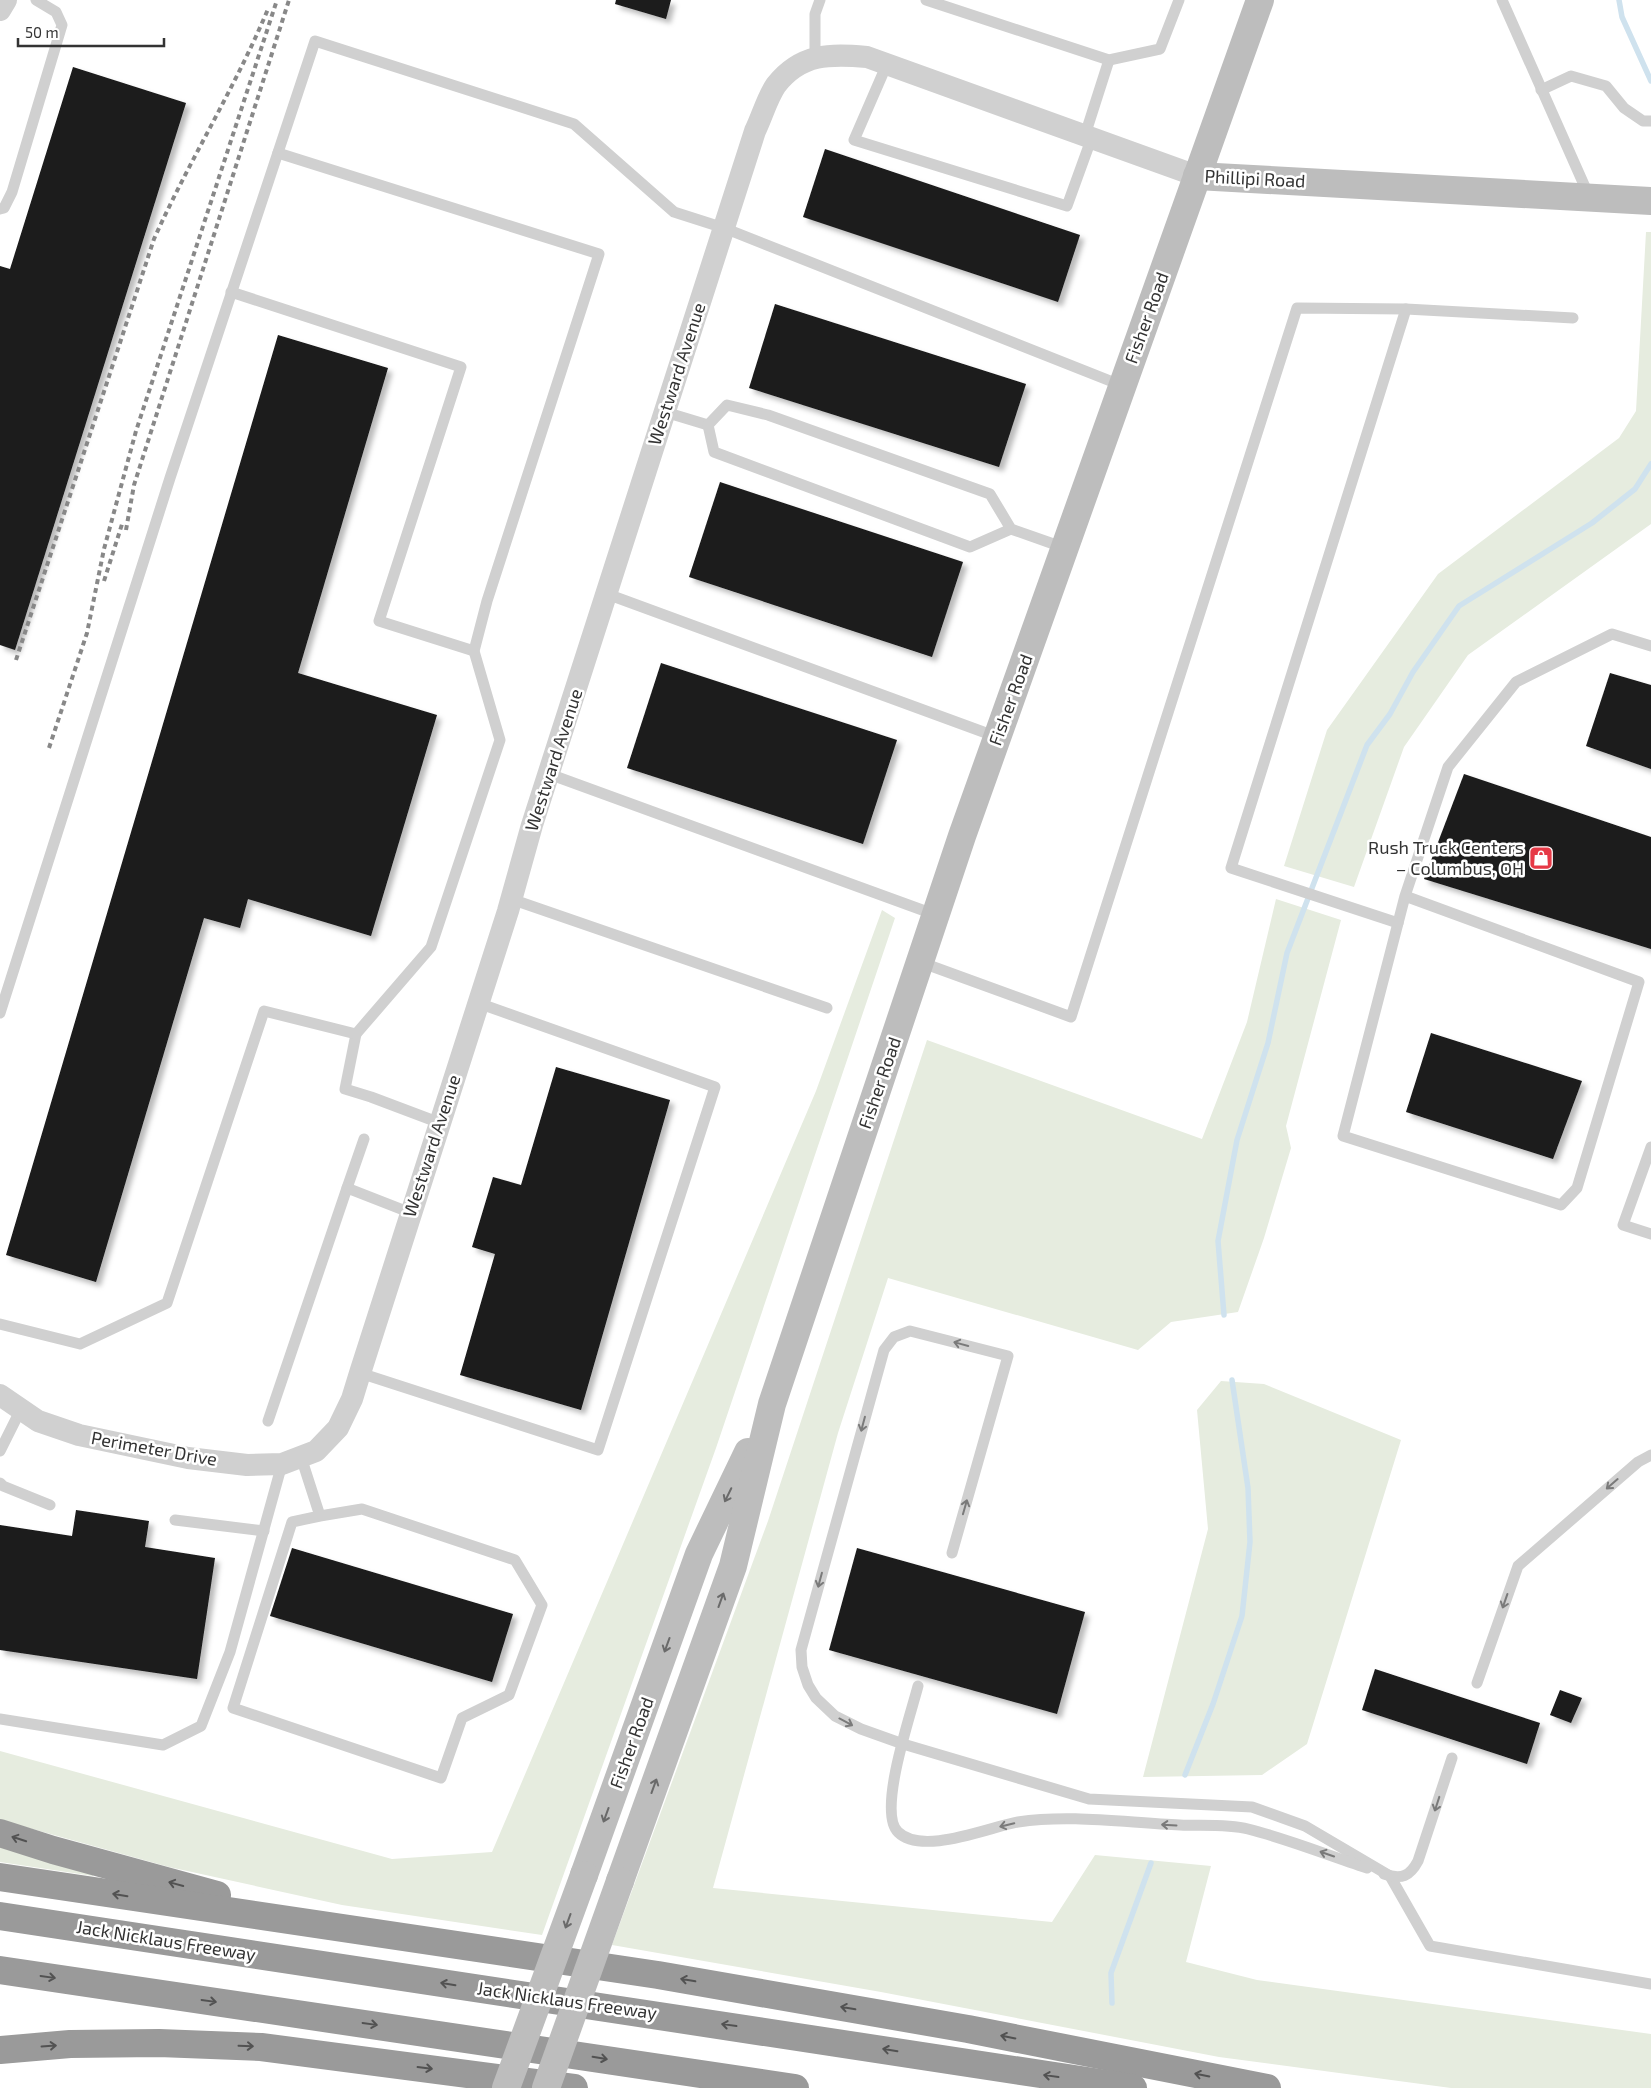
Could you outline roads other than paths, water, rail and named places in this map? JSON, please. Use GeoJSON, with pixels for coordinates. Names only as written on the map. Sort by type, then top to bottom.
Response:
{"type":"FeatureCollection","features":[{"type":"Feature","properties":{"kind":"highway"},"geometry":{"type":"LineString","coordinates":[[0,1833],[53,1850],[341,1929]]}},
{"type":"Feature","properties":{"kind":"highway"},"geometry":{"type":"LineString","coordinates":[[0,1877],[668,1977],[968,2029],[1267,2088]]}},
{"type":"Feature","properties":{"kind":"highway","name":"Jack Nicklaus Freeway"},"geometry":{"type":"LineString","coordinates":[[0,1916],[1133,2088]]}},
{"type":"Feature","properties":{"kind":"highway"},"geometry":{"type":"LineString","coordinates":[[0,1970],[795,2088]]}},
{"type":"Feature","properties":{"kind":"highway"},"geometry":{"type":"LineString","coordinates":[[0,2050],[70,2044],[159,2043],[262,2047],[574,2088]]}},
{"type":"Feature","properties":{"kind":"main road","name":"Fisher Road"},"geometry":{"type":"LineString","coordinates":[[546,2088],[733,1566],[772,1404],[936,914],[1260,0]]}},
{"type":"Feature","properties":{"kind":"main road","name":"Phillipi Road"},"geometry":{"type":"LineString","coordinates":[[1197,176],[1651,201]]}},
{"type":"Feature","properties":{"kind":"main road","name":"Fisher Road"},"geometry":{"type":"LineString","coordinates":[[506,2088],[699,1554],[772,1404]]}},
{"type":"Feature","properties":{"kind":"street"},"geometry":{"type":"LineString","coordinates":[[0,10],[6,0]]}},
{"type":"Feature","properties":{"kind":"street","name":"Phillipi Road"},"geometry":{"type":"LineString","coordinates":[[793,68],[815,57],[840,54],[867,57],[1197,176]]}},
{"type":"Feature","properties":{"kind":"street","name":"Westward Avenue"},"geometry":{"type":"LineString","coordinates":[[300,1457],[338,1428],[352,1399],[549,774],[755,131],[776,86],[793,68]]}},
{"type":"Feature","properties":{"kind":"street","name":"Perimeter Drive"},"geometry":{"type":"LineString","coordinates":[[0,1395],[38,1421],[79,1435],[188,1458],[247,1465],[300,1457]]}},
{"type":"Feature","properties":{"kind":"lane"},"geometry":{"type":"LineString","coordinates":[[0,209],[4,208],[12,192],[62,25],[56,12],[36,0]]}},
{"type":"Feature","properties":{"kind":"lane"},"geometry":{"type":"LineString","coordinates":[[815,57],[815,14],[820,0]]}},
{"type":"Feature","properties":{"kind":"lane"},"geometry":{"type":"LineString","coordinates":[[926,0],[1109,60],[1160,49],[1179,0]]}},
{"type":"Feature","properties":{"kind":"lane"},"geometry":{"type":"LineString","coordinates":[[1502,0],[1590,197]]}},
{"type":"Feature","properties":{"kind":"lane"},"geometry":{"type":"LineString","coordinates":[[0,1013],[170,478],[315,41],[574,124],[674,212],[724,228],[1123,386]]}},
{"type":"Feature","properties":{"kind":"lane"},"geometry":{"type":"LineString","coordinates":[[887,64],[854,140],[1067,206],[1089,136],[1109,60]]}},
{"type":"Feature","properties":{"kind":"lane"},"geometry":{"type":"LineString","coordinates":[[1541,90],[1571,76],[1606,86],[1624,108],[1643,121],[1651,121]]}},
{"type":"Feature","properties":{"kind":"lane"},"geometry":{"type":"LineString","coordinates":[[278,152],[599,254],[487,601],[474,650],[500,740],[431,947],[356,1034],[345,1089],[440,1124]]}},
{"type":"Feature","properties":{"kind":"lane"},"geometry":{"type":"LineString","coordinates":[[231,292],[461,367],[378,621],[474,650]]}},
{"type":"Feature","properties":{"kind":"lane"},"geometry":{"type":"LineString","coordinates":[[920,962],[1071,1018],[1297,308],[1406,309],[1573,318]]}},
{"type":"Feature","properties":{"kind":"lane"},"geometry":{"type":"LineString","coordinates":[[1398,923],[1231,868],[1406,309]]}},
{"type":"Feature","properties":{"kind":"lane"},"geometry":{"type":"LineString","coordinates":[[708,425],[727,405],[768,414],[990,494],[1011,529],[1065,548]]}},
{"type":"Feature","properties":{"kind":"lane"},"geometry":{"type":"LineString","coordinates":[[665,412],[708,425]]}},
{"type":"Feature","properties":{"kind":"lane"},"geometry":{"type":"LineString","coordinates":[[708,425],[714,452],[970,547],[1011,529]]}},
{"type":"Feature","properties":{"kind":"lane"},"geometry":{"type":"LineString","coordinates":[[607,594],[998,737]]}},
{"type":"Feature","properties":{"kind":"lane"},"geometry":{"type":"LineString","coordinates":[[1405,896],[1638,982],[1577,1188],[1561,1205],[1343,1136],[1405,896],[1448,767],[1516,682],[1612,634],[1651,646]]}},
{"type":"Feature","properties":{"kind":"lane"},"geometry":{"type":"LineString","coordinates":[[549,774],[936,914]]}},
{"type":"Feature","properties":{"kind":"lane"},"geometry":{"type":"LineString","coordinates":[[511,899],[827,1008]]}},
{"type":"Feature","properties":{"kind":"lane"},"geometry":{"type":"LineString","coordinates":[[360,1373],[598,1450],[715,1087],[478,1003]]}},
{"type":"Feature","properties":{"kind":"lane"},"geometry":{"type":"LineString","coordinates":[[0,1324],[80,1344],[168,1303],[264,1011],[356,1034]]}},
{"type":"Feature","properties":{"kind":"lane"},"geometry":{"type":"LineString","coordinates":[[268,1421],[364,1139]]}},
{"type":"Feature","properties":{"kind":"lane"},"geometry":{"type":"LineString","coordinates":[[1651,1147],[1623,1225],[1651,1234]]}},
{"type":"Feature","properties":{"kind":"lane"},"geometry":{"type":"LineString","coordinates":[[347,1188],[411,1213]]}},
{"type":"Feature","properties":{"kind":"lane"},"geometry":{"type":"LineString","coordinates":[[952,1553],[1008,1356],[910,1331],[894,1336],[884,1350],[802,1650],[802,1667],[808,1685],[816,1698],[835,1716],[861,1729],[903,1744],[1089,1799],[1252,1807],[1305,1826],[1390,1876],[1430,1946],[1651,1984]]}},
{"type":"Feature","properties":{"kind":"lane"},"geometry":{"type":"LineString","coordinates":[[0,1451],[21,1409]]}},
{"type":"Feature","properties":{"kind":"lane"},"geometry":{"type":"LineString","coordinates":[[1477,1683],[1518,1566],[1638,1462],[1651,1454]]}},
{"type":"Feature","properties":{"kind":"lane"},"geometry":{"type":"LineString","coordinates":[[300,1457],[320,1516]]}},
{"type":"Feature","properties":{"kind":"lane"},"geometry":{"type":"LineString","coordinates":[[0,1718],[163,1745],[201,1726],[230,1652],[264,1530],[300,1457]]}},
{"type":"Feature","properties":{"kind":"lane"},"geometry":{"type":"LineString","coordinates":[[0,1482],[3,1486],[50,1505]]}},
{"type":"Feature","properties":{"kind":"lane"},"geometry":{"type":"LineString","coordinates":[[362,1509],[516,1560],[542,1605],[509,1695],[462,1718],[440,1778],[233,1708],[292,1522],[320,1516],[362,1509]]}},
{"type":"Feature","properties":{"kind":"lane"},"geometry":{"type":"LineString","coordinates":[[175,1520],[264,1530]]}},
{"type":"Feature","properties":{"kind":"lane"},"geometry":{"type":"LineString","coordinates":[[918,1686],[895,1773],[890,1804],[892,1824],[899,1833],[910,1838],[942,1842],[1018,1822],[1055,1820],[1246,1829],[1390,1876],[1402,1877],[1412,1872],[1418,1861],[1452,1758]]}},
{"type":"Feature","properties":{"kind":"waterway"},"geometry":{"type":"LineString","coordinates":[[1619,0],[1622,17],[1651,81]]}},
{"type":"Feature","properties":{"kind":"waterway"},"geometry":{"type":"LineString","coordinates":[[1224,1315],[1218,1241],[1237,1140],[1268,1043],[1287,953],[1367,745],[1390,714],[1413,672],[1459,606],[1592,523],[1635,489],[1651,464]]}},
{"type":"Feature","properties":{"kind":"waterway"},"geometry":{"type":"LineString","coordinates":[[1185,1775],[1213,1704],[1242,1616],[1250,1542],[1248,1488],[1232,1380]]}},
{"type":"Feature","properties":{"kind":"waterway"},"geometry":{"type":"LineString","coordinates":[[1112,2003],[1111,1973],[1151,1863]]}},
{"type":"Feature","properties":{"kind":"railway"},"geometry":{"type":"LineString","coordinates":[[49,748],[87,633],[104,549],[136,431],[277,0]]}},
{"type":"Feature","properties":{"kind":"railway"},"geometry":{"type":"LineString","coordinates":[[126,530],[134,485],[289,0]]}},
{"type":"Feature","properties":{"kind":"railway"},"geometry":{"type":"LineString","coordinates":[[16,660],[154,239],[241,67],[268,9]]}},
{"type":"Feature","properties":{"kind":"railway"},"geometry":{"type":"LineString","coordinates":[[104,581],[123,521]]}},
{"type":"Feature","properties":{"kind":"place","name":"Rush Truck Centers – Columbus, OH"},"geometry":{"type":"Point","coordinates":[1541,858]}}]}
